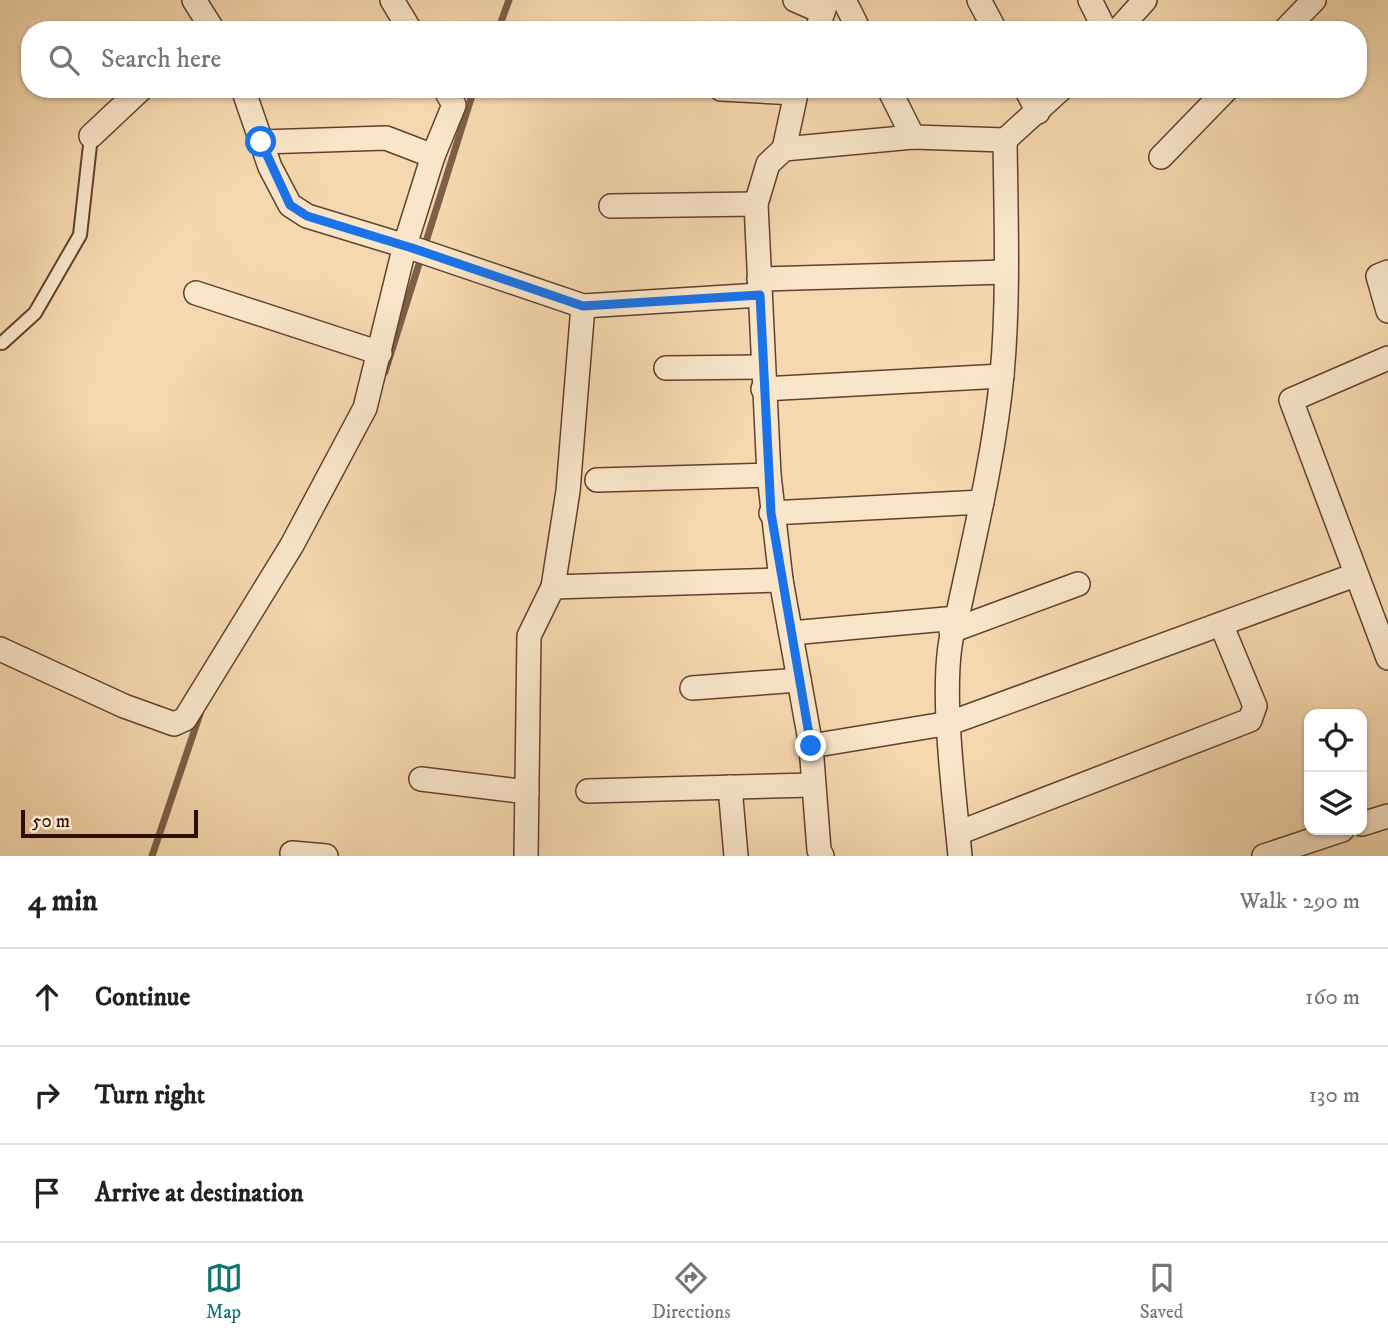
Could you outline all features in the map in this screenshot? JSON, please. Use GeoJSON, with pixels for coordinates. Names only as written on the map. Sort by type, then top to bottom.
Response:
{"type":"FeatureCollection","features":[{"type":"Feature","properties":{"kind":"street"},"geometry":{"type":"LineString","coordinates":[[194,0],[204,21]]}},
{"type":"Feature","properties":{"kind":"street"},"geometry":{"type":"LineString","coordinates":[[392,0],[405,21]]}},
{"type":"Feature","properties":{"kind":"street"},"geometry":{"type":"LineString","coordinates":[[795,0],[823,14]]}},
{"type":"Feature","properties":{"kind":"street"},"geometry":{"type":"LineString","coordinates":[[844,0],[854,21]]}},
{"type":"Feature","properties":{"kind":"street"},"geometry":{"type":"LineString","coordinates":[[979,0],[990,21]]}},
{"type":"Feature","properties":{"kind":"street"},"geometry":{"type":"LineString","coordinates":[[1090,0],[1100,21]]}},
{"type":"Feature","properties":{"kind":"street"},"geometry":{"type":"LineString","coordinates":[[1126,21],[1145,0]]}},
{"type":"Feature","properties":{"kind":"street"},"geometry":{"type":"LineString","coordinates":[[1294,21],[1314,0]]}},
{"type":"Feature","properties":{"kind":"street"},"geometry":{"type":"LineString","coordinates":[[91,136],[131,98]]}},
{"type":"Feature","properties":{"kind":"street"},"geometry":{"type":"LineString","coordinates":[[246,98],[261,142],[290,205],[307,216],[408,246],[583,306],[760,287],[1006,272]]}},
{"type":"Feature","properties":{"kind":"street"},"geometry":{"type":"LineString","coordinates":[[0,649],[124,706],[174,724],[185,719],[292,545],[356,428],[380,353],[433,156],[454,105],[450,98]]}},
{"type":"Feature","properties":{"kind":"street"},"geometry":{"type":"LineString","coordinates":[[795,98],[784,149],[768,164],[756,204],[762,378],[771,513],[811,746],[812,785],[822,856]]}},
{"type":"Feature","properties":{"kind":"street"},"geometry":{"type":"LineString","coordinates":[[894,98],[913,136]]}},
{"type":"Feature","properties":{"kind":"street"},"geometry":{"type":"LineString","coordinates":[[1031,98],[1038,112]]}},
{"type":"Feature","properties":{"kind":"street"},"geometry":{"type":"LineString","coordinates":[[784,149],[913,136],[1005,140],[1053,98]]}},
{"type":"Feature","properties":{"kind":"street"},"geometry":{"type":"LineString","coordinates":[[1161,157],[1218,98]]}},
{"type":"Feature","properties":{"kind":"street"},"geometry":{"type":"LineString","coordinates":[[261,142],[376,138],[407,144],[433,156]]}},
{"type":"Feature","properties":{"kind":"street"},"geometry":{"type":"LineString","coordinates":[[1005,140],[1006,272],[1002,376],[982,502],[954,624],[950,723],[959,845],[1250,720],[1255,706],[1221,624]]}},
{"type":"Feature","properties":{"kind":"street"},"geometry":{"type":"LineString","coordinates":[[611,206],[756,204]]}},
{"type":"Feature","properties":{"kind":"street"},"geometry":{"type":"LineString","coordinates":[[1388,272],[1378,276],[1388,311]]}},
{"type":"Feature","properties":{"kind":"street"},"geometry":{"type":"LineString","coordinates":[[196,293],[380,353]]}},
{"type":"Feature","properties":{"kind":"street"},"geometry":{"type":"LineString","coordinates":[[526,856],[529,636],[553,587],[568,491],[583,306]]}},
{"type":"Feature","properties":{"kind":"street"},"geometry":{"type":"LineString","coordinates":[[1388,358],[1290,400],[1388,658]]}},
{"type":"Feature","properties":{"kind":"street"},"geometry":{"type":"LineString","coordinates":[[666,368],[762,378],[1002,376]]}},
{"type":"Feature","properties":{"kind":"street"},"geometry":{"type":"LineString","coordinates":[[597,480],[769,475]]}},
{"type":"Feature","properties":{"kind":"street"},"geometry":{"type":"LineString","coordinates":[[771,513],[982,502]]}},
{"type":"Feature","properties":{"kind":"street"},"geometry":{"type":"LineString","coordinates":[[811,746],[950,723],[1355,575]]}},
{"type":"Feature","properties":{"kind":"street"},"geometry":{"type":"LineString","coordinates":[[553,587],[781,580]]}},
{"type":"Feature","properties":{"kind":"street"},"geometry":{"type":"LineString","coordinates":[[791,633],[954,624],[1078,584]]}},
{"type":"Feature","properties":{"kind":"street"},"geometry":{"type":"LineString","coordinates":[[692,688],[799,680]]}},
{"type":"Feature","properties":{"kind":"street"},"geometry":{"type":"LineString","coordinates":[[421,779],[527,792]]}},
{"type":"Feature","properties":{"kind":"street"},"geometry":{"type":"LineString","coordinates":[[588,792],[812,785]]}},
{"type":"Feature","properties":{"kind":"street"},"geometry":{"type":"LineString","coordinates":[[730,787],[736,856]]}},
{"type":"Feature","properties":{"kind":"street"},"geometry":{"type":"LineString","coordinates":[[1367,822],[1388,816]]}},
{"type":"Feature","properties":{"kind":"street"},"geometry":{"type":"LineString","coordinates":[[1264,856],[1327,835]]}},
{"type":"Feature","properties":{"kind":"street"},"geometry":{"type":"LineString","coordinates":[[292,853],[326,856]]}},
{"type":"Feature","properties":{"kind":"lane"},"geometry":{"type":"LineString","coordinates":[[2,343],[35,313],[80,235],[91,136]]}},
{"type":"Feature","properties":{"kind":"waterway"},"geometry":{"type":"LineString","coordinates":[[501,21],[509,0]]}},
{"type":"Feature","properties":{"kind":"waterway"},"geometry":{"type":"LineString","coordinates":[[385,372],[471,98]]}},
{"type":"Feature","properties":{"kind":"waterway"},"geometry":{"type":"LineString","coordinates":[[152,856],[200,714]]}},
{"type":"Feature","properties":{"kind":"route"},"geometry":{"type":"LineString","coordinates":[[261,142],[270,167],[290,205],[307,216],[412,248],[583,306],[760,295],[771,513],[811,746]]}}]}
